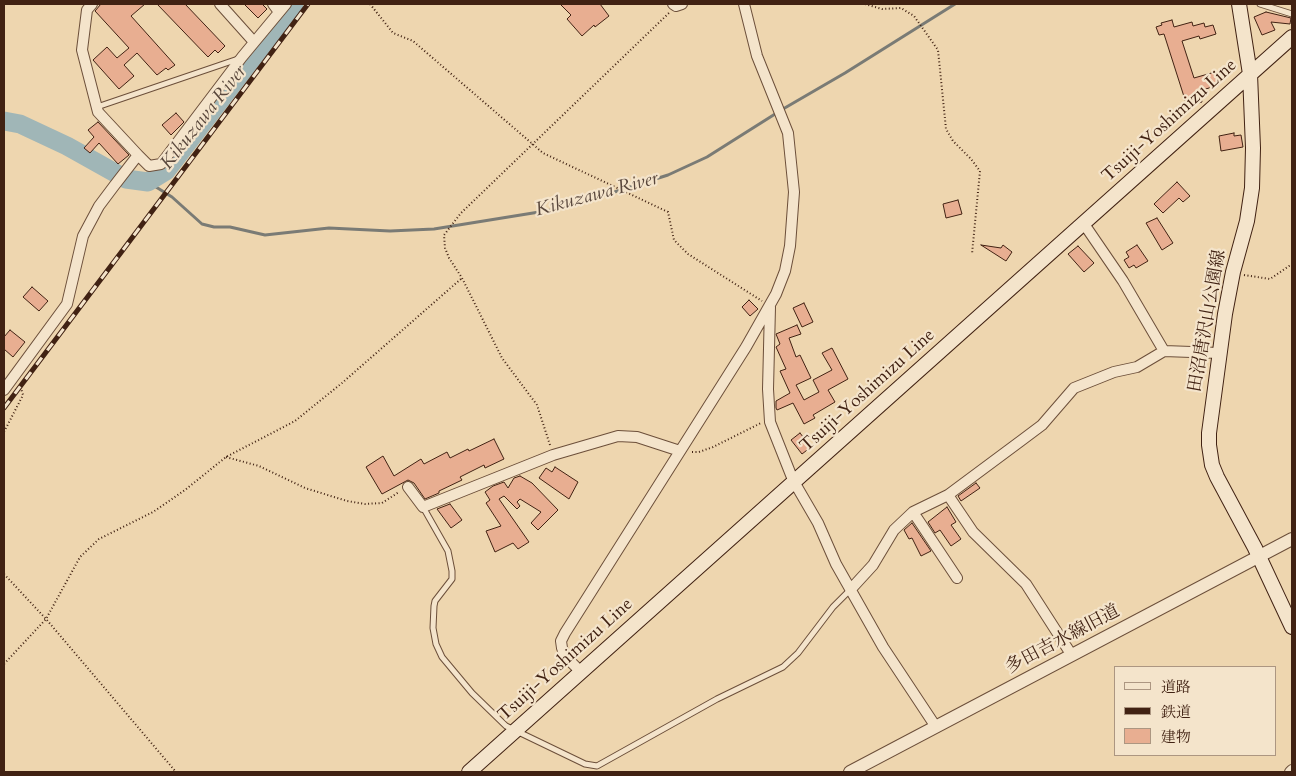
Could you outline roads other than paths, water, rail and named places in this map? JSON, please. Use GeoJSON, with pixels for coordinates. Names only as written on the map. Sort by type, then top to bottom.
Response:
{"type":"FeatureCollection","features":[{"type":"Feature","properties":{"kind":"main road","name":"田沼唐沢山公園線"},"geometry":{"type":"LineString","coordinates":[[1239,4],[1250,74],[1253,148],[1252,188],[1247,221],[1233,272],[1219,353],[1209,433],[1210,456],[1217,477],[1255,548],[1292,627]]}},
{"type":"Feature","properties":{"kind":"main road","name":"Tsuiji-Yoshimizu Line"},"geometry":{"type":"LineString","coordinates":[[469,772],[1292,37]]}},
{"type":"Feature","properties":{"kind":"street"},"geometry":{"type":"LineString","coordinates":[[92,4],[87,10],[82,50],[98,112],[149,166],[161,164],[254,42],[279,6]]}},
{"type":"Feature","properties":{"kind":"street"},"geometry":{"type":"LineString","coordinates":[[220,4],[254,42]]}},
{"type":"Feature","properties":{"kind":"street"},"geometry":{"type":"LineString","coordinates":[[581,672],[565,656],[562,641],[575,617],[770,306],[785,271],[790,246],[794,192],[788,133],[757,56],[744,4]]}},
{"type":"Feature","properties":{"kind":"street"},"geometry":{"type":"LineString","coordinates":[[4,390],[67,304],[83,236],[99,206],[138,155]]}},
{"type":"Feature","properties":{"kind":"street"},"geometry":{"type":"LineString","coordinates":[[1084,224],[1123,281],[1164,351]]}},
{"type":"Feature","properties":{"kind":"street"},"geometry":{"type":"LineString","coordinates":[[770,306],[768,389],[770,422],[795,482],[818,523],[836,564],[883,647],[936,727]]}},
{"type":"Feature","properties":{"kind":"street"},"geometry":{"type":"LineString","coordinates":[[851,589],[873,565],[894,530],[913,512],[948,496],[1042,424],[1074,388],[1114,372],[1137,367],[1164,351],[1219,353]]}},
{"type":"Feature","properties":{"kind":"street"},"geometry":{"type":"LineString","coordinates":[[408,487],[423,507],[553,455],[618,436],[637,437],[680,451]]}},
{"type":"Feature","properties":{"kind":"street"},"geometry":{"type":"LineString","coordinates":[[948,496],[973,532],[1026,584],[1071,654]]}},
{"type":"Feature","properties":{"kind":"street"},"geometry":{"type":"LineString","coordinates":[[913,512],[957,578]]}},
{"type":"Feature","properties":{"kind":"street","name":"多田吉水線旧道"},"geometry":{"type":"LineString","coordinates":[[850,772],[984,703],[1071,654],[1292,538]]}},
{"type":"Feature","properties":{"kind":"lane"},"geometry":{"type":"LineString","coordinates":[[1260,4],[1292,14]]}},
{"type":"Feature","properties":{"kind":"lane"},"geometry":{"type":"LineString","coordinates":[[97,107],[242,57]]}},
{"type":"Feature","properties":{"kind":"lane"},"geometry":{"type":"LineString","coordinates":[[423,507],[448,551],[452,571],[452,579],[435,601],[434,606],[433,628],[442,657],[472,693],[506,726],[585,764],[597,766],[717,699],[783,667],[798,653],[833,607],[851,589]]}},
{"type":"Feature","properties":{"kind":"waterway","name":"Kikuzawa River"},"geometry":{"type":"LineString","coordinates":[[4,121],[20,124],[67,146],[126,179],[148,182],[166,171],[294,4]]}},
{"type":"Feature","properties":{"kind":"waterway","name":"Kikuzawa River"},"geometry":{"type":"LineString","coordinates":[[148,182],[172,197],[202,224],[214,227],[230,227],[265,235],[329,228],[390,231],[434,229],[564,208],[668,175],[707,157],[955,4]]}},
{"type":"Feature","properties":{"kind":"railway"},"geometry":{"type":"LineString","coordinates":[[4,408],[308,4]]}}]}
